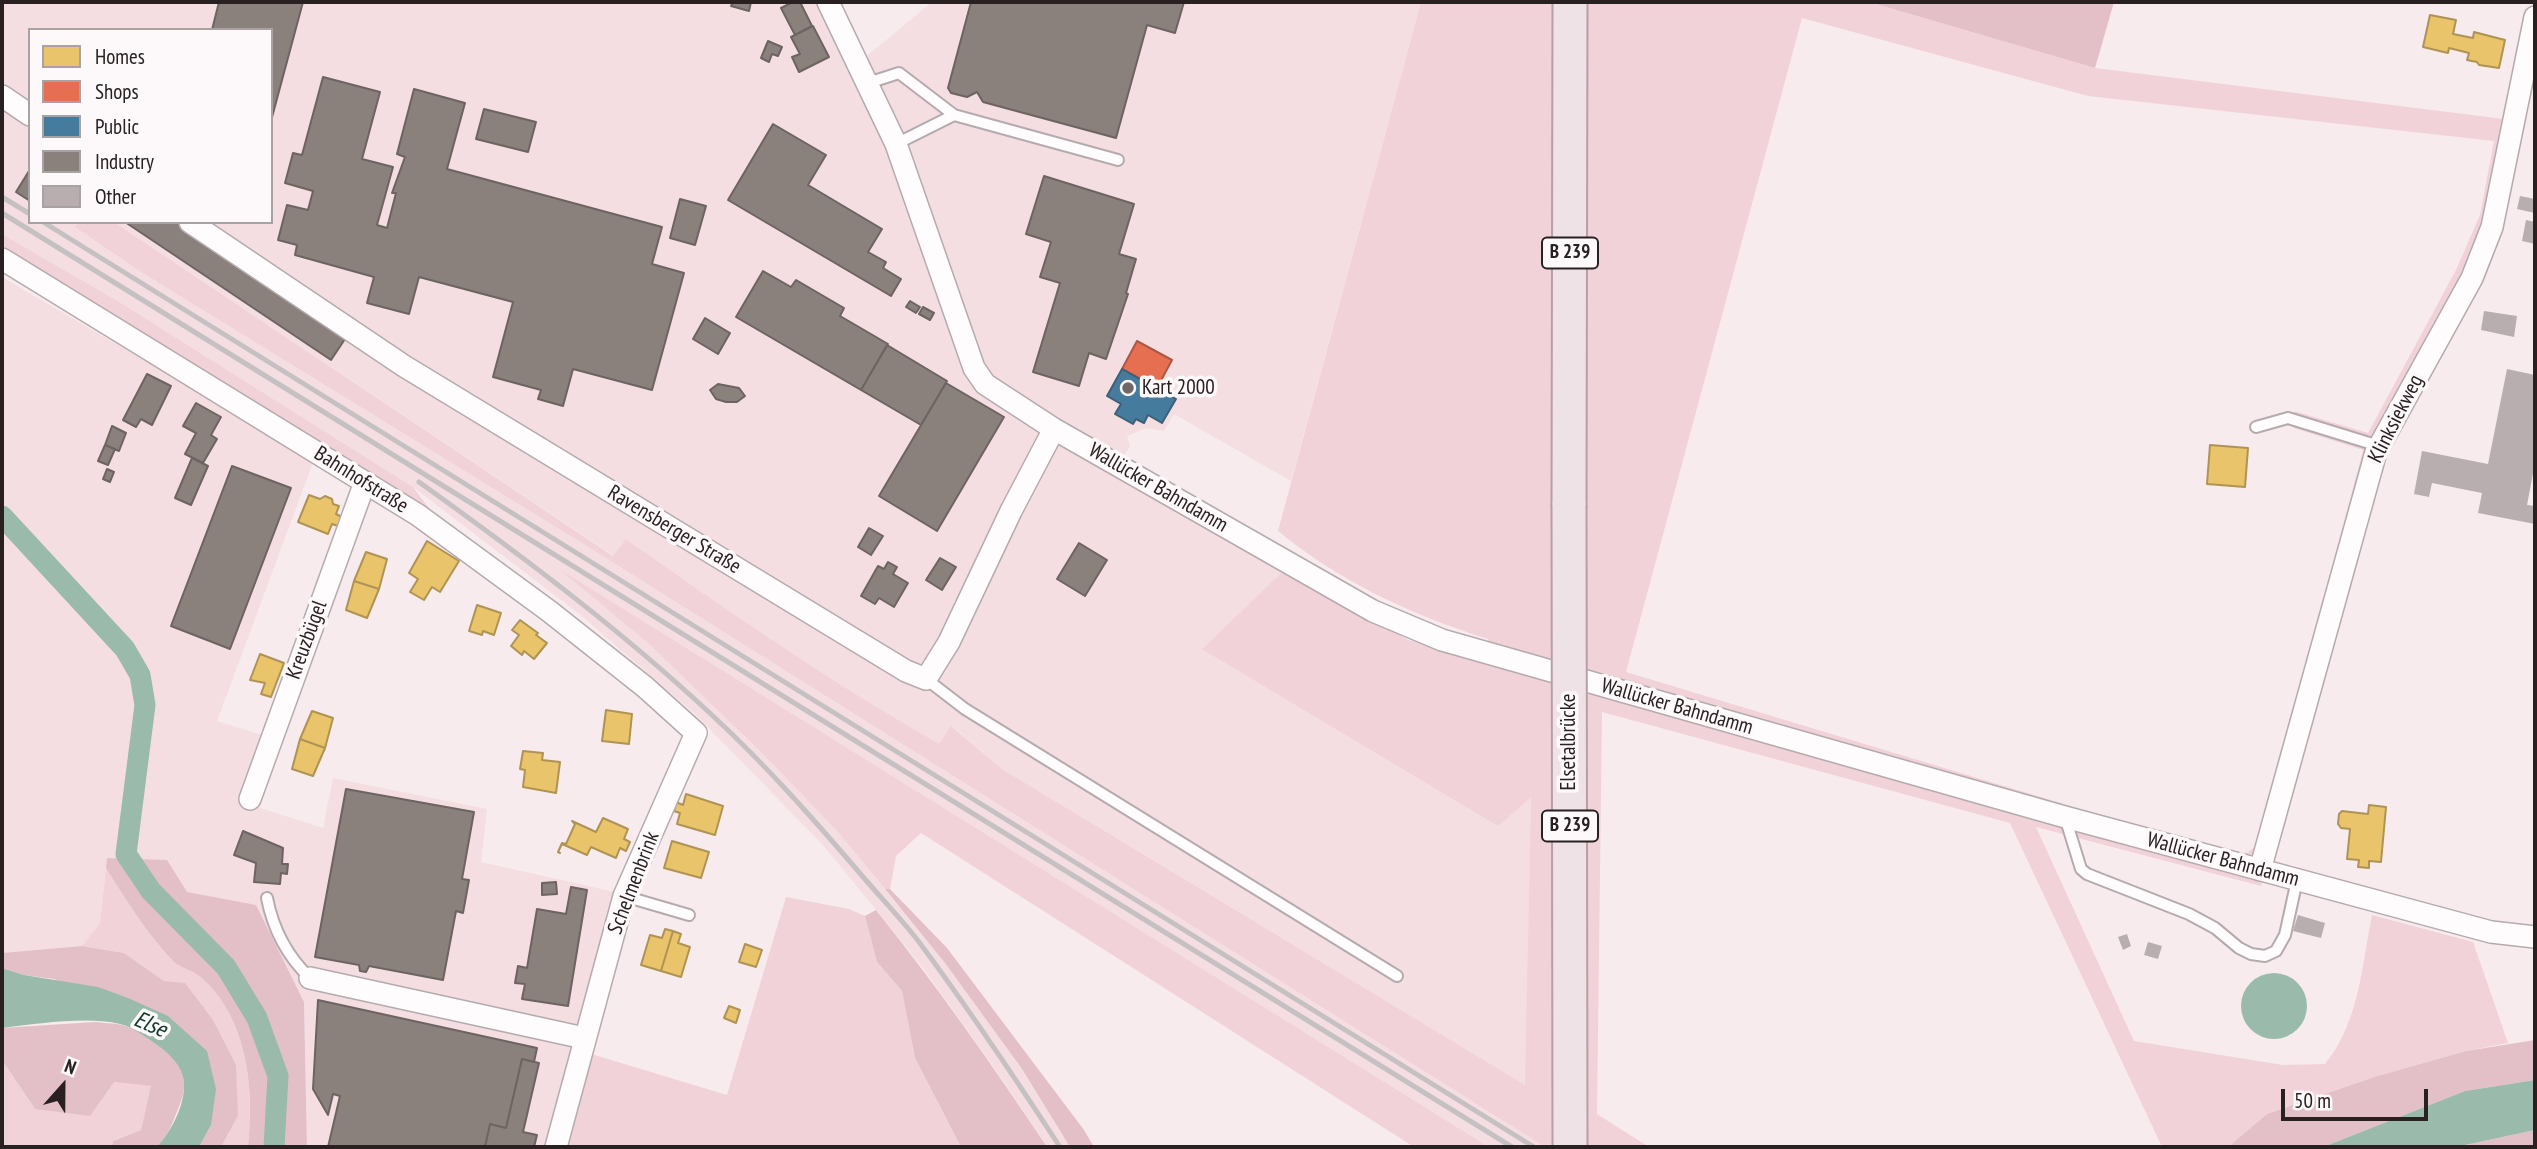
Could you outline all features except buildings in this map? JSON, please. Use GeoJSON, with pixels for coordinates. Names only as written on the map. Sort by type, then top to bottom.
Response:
{"type":"FeatureCollection","features":[{"type":"Feature","properties":{"kind":"main road","name":"Elsetalbrücke"},"geometry":{"type":"LineString","coordinates":[[1570,2],[1570,1147]]}},
{"type":"Feature","properties":{"kind":"street","name":"Wallücker Bahndamm"},"geometry":{"type":"LineString","coordinates":[[828,2],[896,144],[974,368],[985,384],[1054,429],[1373,611],[1442,640],[2065,817],[2491,932],[2535,937]]}},
{"type":"Feature","properties":{"kind":"street","name":"Klinksiekweg"},"geometry":{"type":"LineString","coordinates":[[2260,870],[2379,446],[2472,278],[2492,227],[2535,17]]}},
{"type":"Feature","properties":{"kind":"street"},"geometry":{"type":"LineString","coordinates":[[2,96],[28,114]]}},
{"type":"Feature","properties":{"kind":"street","name":"Ravensberger Straße"},"geometry":{"type":"LineString","coordinates":[[193,224],[404,366],[906,671],[926,679]]}},
{"type":"Feature","properties":{"kind":"street","name":"Bahnhofstraße"},"geometry":{"type":"LineString","coordinates":[[2,259],[365,482],[468,550],[645,687],[696,733]]}},
{"type":"Feature","properties":{"kind":"street"},"geometry":{"type":"LineString","coordinates":[[926,679],[949,642],[1011,511],[1054,429]]}},
{"type":"Feature","properties":{"kind":"street","name":"Kreuzbügel"},"geometry":{"type":"LineString","coordinates":[[250,799],[365,482]]}},
{"type":"Feature","properties":{"kind":"street","name":"Schelmenbrink"},"geometry":{"type":"LineString","coordinates":[[556,1147],[624,896],[696,733]]}},
{"type":"Feature","properties":{"kind":"street"},"geometry":{"type":"LineString","coordinates":[[310,978],[584,1038]]}},
{"type":"Feature","properties":{"kind":"lane"},"geometry":{"type":"LineString","coordinates":[[868,83],[899,73],[954,116],[1118,160]]}},
{"type":"Feature","properties":{"kind":"lane"},"geometry":{"type":"LineString","coordinates":[[896,144],[954,116]]}},
{"type":"Feature","properties":{"kind":"lane"},"geometry":{"type":"LineString","coordinates":[[2256,427],[2288,418],[2379,446]]}},
{"type":"Feature","properties":{"kind":"lane"},"geometry":{"type":"LineString","coordinates":[[926,679],[965,709],[1397,976]]}},
{"type":"Feature","properties":{"kind":"lane"},"geometry":{"type":"LineString","coordinates":[[2065,817],[2081,869],[2087,874],[2189,914],[2215,928],[2251,954],[2265,956],[2276,951],[2285,935],[2297,880]]}},
{"type":"Feature","properties":{"kind":"lane"},"geometry":{"type":"LineString","coordinates":[[624,896],[689,915]]}},
{"type":"Feature","properties":{"kind":"lane"},"geometry":{"type":"LineString","coordinates":[[267,898],[280,938],[295,964],[310,978]]}},
{"type":"Feature","properties":{"kind":"shaded area"},"geometry":{"type":"Polygon","coordinates":[[[2,2],[817,2],[850,70],[932,2],[1421,2],[1291,481],[1174,414],[1164,431],[1146,428],[1127,436],[1130,446],[1121,461],[1074,435],[1084,459],[1283,571],[1203,648],[1531,796],[1526,1086],[1002,769],[952,726],[939,745],[861,700],[766,638],[626,539],[614,556],[117,224],[273,224],[273,28],[28,28],[28,224],[77,224],[76,227],[141,272],[585,545],[1545,1147],[1489,1147],[565,574],[649,644],[763,754],[838,832],[945,963],[1022,1069],[1070,1147],[1047,1147],[923,968],[869,901],[822,844],[696,715],[578,613],[413,487],[121,303],[2,234],[2,2]]]}},
{"type":"Feature","properties":{"kind":"shaded area"},"geometry":{"type":"Polygon","coordinates":[[[1421,2],[1869,2],[2095,68],[2520,121],[2495,230],[2379,454],[2261,886],[2036,827],[2134,1041],[2283,1065],[2325,1064],[2345,1030],[2358,993],[2372,915],[2473,942],[2508,1043],[2466,1051],[2374,1077],[2267,1114],[2228,1147],[2162,1147],[2010,823],[1602,712],[1597,1114],[1649,1147],[1545,1147],[585,545],[141,272],[75,227],[77,224],[117,224],[613,556],[626,539],[819,671],[939,744],[951,726],[1002,769],[1525,1085],[1531,797],[1498,826],[1202,649],[1283,571],[1408,640],[1489,661],[1488,639],[1432,619],[1378,595],[1326,566],[1278,531],[1421,2]],[[1802,18],[1626,672],[2233,855],[2248,852],[2261,842],[2363,450],[2294,428],[2294,411],[2368,433],[2456,270],[2480,215],[2494,141],[2088,96],[1802,18]]]}},
{"type":"Feature","properties":{"kind":"shaded area"},"geometry":{"type":"Polygon","coordinates":[[[1869,2],[2114,2],[2095,68],[1869,2]]]}},
{"type":"Feature","properties":{"kind":"shaded area"},"geometry":{"type":"Polygon","coordinates":[[[2,234],[121,303],[413,487],[437,519],[2,247],[2,234]]]}},
{"type":"Feature","properties":{"kind":"shaded area"},"geometry":{"type":"Polygon","coordinates":[[[2,277],[314,460],[217,721],[265,736],[245,803],[323,828],[333,778],[487,809],[481,862],[615,892],[579,1020],[588,1053],[564,1147],[307,1147],[304,1002],[256,906],[186,892],[107,858],[100,923],[82,946],[2,953],[2,277]]]}},
{"type":"Feature","properties":{"kind":"shaded area"},"geometry":{"type":"Polygon","coordinates":[[[559,569],[1489,1147],[1414,1147],[921,833],[896,856],[890,889],[885,889],[838,832],[763,754],[649,644],[559,569]]]}},
{"type":"Feature","properties":{"kind":"shaded area"},"geometry":{"type":"Polygon","coordinates":[[[107,858],[167,860],[187,892],[256,905],[304,1002],[307,1147],[248,1147],[248,1077],[237,1031],[227,1010],[215,991],[198,975],[174,962],[153,937],[106,868],[107,858]]]}},
{"type":"Feature","properties":{"kind":"shaded area"},"geometry":{"type":"Polygon","coordinates":[[[106,868],[136,915],[162,948],[174,961],[198,975],[215,991],[227,1010],[237,1031],[248,1077],[248,1147],[221,1147],[238,1116],[164,981],[124,953],[82,946],[100,923],[106,868]]]}},
{"type":"Feature","properties":{"kind":"shaded area"},"geometry":{"type":"Polygon","coordinates":[[[885,889],[890,889],[947,948],[1094,1147],[1070,1147],[1022,1069],[945,963],[885,889]]]}},
{"type":"Feature","properties":{"kind":"shaded area"},"geometry":{"type":"Polygon","coordinates":[[[786,897],[849,909],[865,916],[877,962],[902,991],[915,1058],[961,1147],[564,1147],[588,1053],[727,1095],[786,897]]]}},
{"type":"Feature","properties":{"kind":"shaded area"},"geometry":{"type":"Polygon","coordinates":[[[876,910],[964,1027],[1047,1147],[961,1147],[915,1058],[902,991],[877,962],[865,916],[876,910]]]}},
{"type":"Feature","properties":{"kind":"shaded area"},"geometry":{"type":"Polygon","coordinates":[[[82,946],[124,953],[164,981],[185,983],[213,1020],[236,1065],[238,1116],[221,1147],[199,1147],[211,1125],[207,1051],[54,979],[24,975],[2,968],[2,953],[82,946]]]}},
{"type":"Feature","properties":{"kind":"shaded area"},"geometry":{"type":"Polygon","coordinates":[[[95,1022],[122,1025],[142,1033],[170,1054],[182,1072],[184,1086],[181,1103],[168,1132],[157,1147],[112,1147],[113,1141],[141,1130],[151,1086],[114,1082],[90,1116],[35,1109],[2,1060],[2,1028],[95,1022]]]}},
{"type":"Feature","properties":{"kind":"shaded area"},"geometry":{"type":"Polygon","coordinates":[[[2535,1040],[2535,1080],[2465,1091],[2323,1147],[2228,1147],[2267,1114],[2374,1077],[2466,1051],[2535,1040]]]}},
{"type":"Feature","properties":{"kind":"shaded area"},"geometry":{"type":"Polygon","coordinates":[[[2,1060],[35,1109],[114,1082],[152,1086],[141,1130],[113,1141],[112,1147],[2,1147],[2,1060]]]}},
{"type":"Feature","properties":{"kind":"shaded area"},"geometry":{"type":"Polygon","coordinates":[[[2535,1130],[2535,1147],[2456,1147],[2535,1130]]]}},
{"type":"Feature","properties":{"kind":"water","name":"Else"},"geometry":{"type":"Polygon","coordinates":[[[2,968],[24,975],[98,987],[128,998],[168,1016],[207,1051],[216,1089],[211,1125],[199,1147],[157,1147],[176,1118],[184,1092],[181,1071],[169,1054],[133,1029],[120,1024],[61,1022],[2,1028],[2,968]]]}},
{"type":"Feature","properties":{"kind":"water"},"geometry":{"type":"Polygon","coordinates":[[[2268,973],[2280,973],[2292,978],[2302,988],[2307,1006],[2305,1019],[2292,1034],[2280,1039],[2268,1039],[2256,1034],[2246,1024],[2241,1012],[2241,1000],[2246,988],[2256,978],[2268,973]]]}},
{"type":"Feature","properties":{"kind":"water"},"geometry":{"type":"Polygon","coordinates":[[[2535,1080],[2535,1130],[2456,1147],[2323,1147],[2465,1091],[2535,1080]]]}},
{"type":"Feature","properties":{"kind":"waterway"},"geometry":{"type":"LineString","coordinates":[[2,516],[125,649],[140,675],[145,705],[126,854],[151,891],[226,967],[257,1018],[278,1076],[274,1147]]}},
{"type":"Feature","properties":{"kind":"railway"},"geometry":{"type":"LineString","coordinates":[[2,197],[28,213]]}},
{"type":"Feature","properties":{"kind":"railway"},"geometry":{"type":"LineString","coordinates":[[2,213],[1512,1147]]}},
{"type":"Feature","properties":{"kind":"railway"},"geometry":{"type":"LineString","coordinates":[[46,224],[1534,1147]]}},
{"type":"Feature","properties":{"kind":"railway"},"geometry":{"type":"LineString","coordinates":[[419,482],[533,565],[606,623],[678,684],[772,774],[919,942],[1060,1147]]}},
{"type":"Feature","properties":{"kind":"place","name":"Kart 2000"},"geometry":{"type":"Point","coordinates":[1128,388]}}]}
